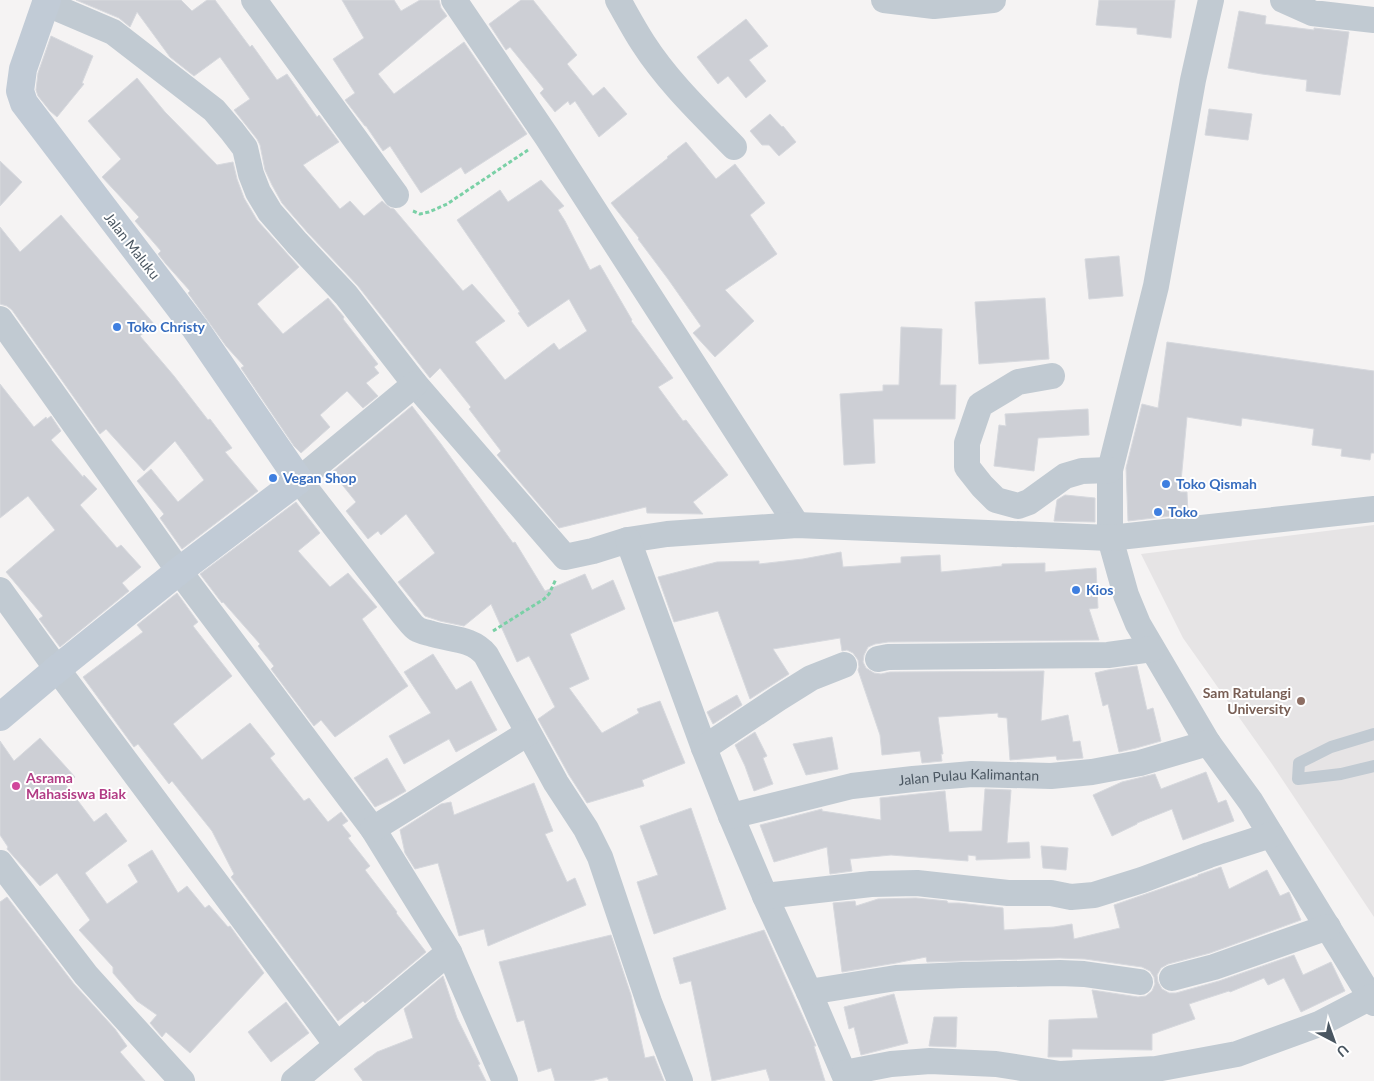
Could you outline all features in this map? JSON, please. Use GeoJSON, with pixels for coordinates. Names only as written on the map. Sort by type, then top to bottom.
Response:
{"type":"FeatureCollection","features":[{"type":"Feature","properties":{"kind":"main road","name":"Jalan Maluku"},"geometry":{"type":"LineString","coordinates":[[46,2],[22,69],[20,91],[24,103],[195,328],[299,480]]}},
{"type":"Feature","properties":{"kind":"main road"},"geometry":{"type":"LineString","coordinates":[[0,717],[179,571],[299,480]]}},
{"type":"Feature","properties":{"kind":"street"},"geometry":{"type":"LineString","coordinates":[[254,0],[396,194]]}},
{"type":"Feature","properties":{"kind":"street"},"geometry":{"type":"LineString","coordinates":[[454,0],[547,137],[797,525]]}},
{"type":"Feature","properties":{"kind":"street"},"geometry":{"type":"LineString","coordinates":[[618,0],[644,44],[664,71],[683,94],[734,147]]}},
{"type":"Feature","properties":{"kind":"street"},"geometry":{"type":"LineString","coordinates":[[884,0],[934,6],[993,0]]}},
{"type":"Feature","properties":{"kind":"street"},"geometry":{"type":"LineString","coordinates":[[628,540],[704,748],[731,816],[846,1077],[891,1064],[930,1061],[996,1064],[1029,1075],[1156,1069],[1237,1054],[1319,1024],[1372,1000],[1250,802],[1208,743],[1152,649],[1138,624],[1126,595],[1110,538],[1110,470],[1156,286],[1193,80],[1211,0]]}},
{"type":"Feature","properties":{"kind":"street"},"geometry":{"type":"LineString","coordinates":[[1283,0],[1312,13],[1374,20]]}},
{"type":"Feature","properties":{"kind":"street"},"geometry":{"type":"LineString","coordinates":[[46,2],[112,32],[214,110],[245,148],[248,165],[258,192],[270,212],[346,295],[416,384],[564,558],[628,540],[667,534],[797,525],[1110,538],[1374,509]]}},
{"type":"Feature","properties":{"kind":"street"},"geometry":{"type":"LineString","coordinates":[[0,319],[179,571],[373,829],[449,952],[505,1081]]}},
{"type":"Feature","properties":{"kind":"street"},"geometry":{"type":"LineString","coordinates":[[1052,376],[1018,382],[980,404],[967,443],[967,467],[996,500],[1018,506],[1029,502],[1066,476],[1082,472],[1110,470]]}},
{"type":"Feature","properties":{"kind":"street"},"geometry":{"type":"LineString","coordinates":[[416,384],[299,480],[404,615],[418,629],[473,644],[486,655],[556,783],[586,829],[600,857],[649,1002],[680,1081]]}},
{"type":"Feature","properties":{"kind":"street"},"geometry":{"type":"LineString","coordinates":[[0,590],[56,670],[337,1045]]}},
{"type":"Feature","properties":{"kind":"street"},"geometry":{"type":"LineString","coordinates":[[878,659],[888,657],[1108,655],[1152,649]]}},
{"type":"Feature","properties":{"kind":"street"},"geometry":{"type":"LineString","coordinates":[[704,748],[811,678],[844,665]]}},
{"type":"Feature","properties":{"kind":"street"},"geometry":{"type":"LineString","coordinates":[[373,829],[528,733]]}},
{"type":"Feature","properties":{"kind":"street","name":"Jalan Pulau Kalimantan"},"geometry":{"type":"LineString","coordinates":[[731,816],[852,786],[972,774],[1051,776],[1092,772],[1140,762],[1208,743]]}},
{"type":"Feature","properties":{"kind":"street"},"geometry":{"type":"LineString","coordinates":[[765,896],[871,884],[917,883],[1008,893],[1051,893],[1071,897],[1094,895],[1271,835]]}},
{"type":"Feature","properties":{"kind":"street"},"geometry":{"type":"LineString","coordinates":[[0,862],[86,975],[182,1081]]}},
{"type":"Feature","properties":{"kind":"street"},"geometry":{"type":"LineString","coordinates":[[1172,978],[1214,967],[1328,927]]}},
{"type":"Feature","properties":{"kind":"street"},"geometry":{"type":"LineString","coordinates":[[294,1081],[449,952]]}},
{"type":"Feature","properties":{"kind":"street"},"geometry":{"type":"LineString","coordinates":[[809,992],[896,978],[962,975],[1060,973],[1084,974],[1140,982]]}},
{"type":"Feature","properties":{"kind":"lane"},"geometry":{"type":"LineString","coordinates":[[1374,734],[1331,747],[1299,763],[1298,779],[1341,774],[1374,766]]}},
{"type":"Feature","properties":{"kind":"path"},"geometry":{"type":"LineString","coordinates":[[396,194],[413,211],[420,214],[429,212],[447,204],[547,137]]}},
{"type":"Feature","properties":{"kind":"path"},"geometry":{"type":"LineString","coordinates":[[473,644],[544,599],[552,588],[564,558]]}},
{"type":"Feature","properties":{"kind":"shaded area","name":"Sam Ratulangi University"},"geometry":{"type":"Polygon","coordinates":[[[1374,525],[1374,917],[1272,764],[1183,638],[1141,554],[1374,525]]]}},
{"type":"Feature","properties":{"kind":"building"},"geometry":{"type":"Polygon","coordinates":[[[76,0],[181,0],[192,11],[207,0],[215,0],[250,47],[252,45],[277,80],[287,74],[317,117],[319,115],[339,142],[303,165],[340,209],[350,201],[364,216],[382,201],[394,209],[463,291],[472,284],[505,321],[475,342],[505,380],[554,343],[559,350],[587,331],[569,299],[528,327],[518,313],[520,312],[457,220],[500,190],[508,202],[541,180],[564,206],[558,210],[590,270],[600,265],[631,321],[673,378],[658,387],[683,421],[686,420],[728,475],[693,502],[703,514],[647,513],[646,507],[559,528],[497,455],[501,451],[469,409],[471,407],[440,368],[430,378],[358,286],[282,203],[265,170],[257,139],[234,110],[250,99],[220,57],[194,76],[170,57],[137,12],[130,27],[119,18],[76,0]]]}},
{"type":"Feature","properties":{"kind":"building"},"geometry":{"type":"Polygon","coordinates":[[[342,0],[394,0],[401,11],[420,0],[439,0],[441,8],[447,16],[378,74],[394,94],[464,42],[527,134],[465,174],[461,167],[421,193],[390,146],[383,151],[345,100],[355,93],[333,59],[364,38],[342,0]]]}},
{"type":"Feature","properties":{"kind":"building"},"geometry":{"type":"Polygon","coordinates":[[[521,0],[533,0],[577,55],[567,64],[593,96],[604,87],[627,114],[599,137],[575,101],[570,105],[568,101],[555,112],[540,93],[544,89],[510,47],[506,50],[489,24],[521,0]]]}},
{"type":"Feature","properties":{"kind":"building"},"geometry":{"type":"Polygon","coordinates":[[[1099,0],[1175,0],[1171,38],[1137,34],[1137,28],[1096,25],[1099,0]]]}},
{"type":"Feature","properties":{"kind":"building"},"geometry":{"type":"Polygon","coordinates":[[[1239,11],[1266,16],[1265,24],[1349,32],[1340,95],[1306,91],[1307,80],[1228,68],[1239,11]]]}},
{"type":"Feature","properties":{"kind":"building"},"geometry":{"type":"Polygon","coordinates":[[[746,19],[768,46],[749,60],[766,81],[746,98],[728,76],[718,84],[697,57],[746,19]]]}},
{"type":"Feature","properties":{"kind":"building"},"geometry":{"type":"Polygon","coordinates":[[[51,36],[93,56],[82,83],[84,84],[57,117],[38,96],[36,90],[38,73],[51,36]]]}},
{"type":"Feature","properties":{"kind":"building"},"geometry":{"type":"Polygon","coordinates":[[[137,78],[165,112],[217,165],[233,162],[244,198],[257,220],[299,267],[257,304],[283,334],[328,298],[378,364],[374,367],[379,373],[366,383],[378,396],[363,408],[347,391],[320,415],[330,427],[301,453],[294,446],[241,368],[244,366],[226,346],[188,293],[190,291],[158,254],[161,251],[135,221],[139,217],[102,177],[121,159],[88,121],[137,78]]]}},
{"type":"Feature","properties":{"kind":"building"},"geometry":{"type":"Polygon","coordinates":[[[1209,109],[1252,114],[1248,140],[1205,135],[1209,109]]]}},
{"type":"Feature","properties":{"kind":"building"},"geometry":{"type":"Polygon","coordinates":[[[770,114],[796,142],[779,156],[769,145],[762,145],[750,131],[770,114]]]}},
{"type":"Feature","properties":{"kind":"building"},"geometry":{"type":"Polygon","coordinates":[[[686,142],[716,179],[735,164],[765,203],[750,215],[777,254],[725,290],[754,321],[715,357],[693,333],[701,326],[639,238],[611,203],[686,142]]]}},
{"type":"Feature","properties":{"kind":"building"},"geometry":{"type":"Polygon","coordinates":[[[0,161],[22,182],[0,206],[0,161]]]}},
{"type":"Feature","properties":{"kind":"building"},"geometry":{"type":"Polygon","coordinates":[[[61,215],[154,324],[140,336],[208,420],[210,419],[232,448],[225,452],[258,491],[182,549],[160,518],[164,514],[137,481],[151,469],[178,502],[204,480],[175,441],[144,471],[106,429],[100,434],[12,310],[0,304],[0,227],[20,252],[61,215]]]}},
{"type":"Feature","properties":{"kind":"building"},"geometry":{"type":"Polygon","coordinates":[[[1119,256],[1123,296],[1089,299],[1085,259],[1119,256]]]}},
{"type":"Feature","properties":{"kind":"building"},"geometry":{"type":"Polygon","coordinates":[[[1045,298],[1049,359],[979,364],[975,302],[1045,298]]]}},
{"type":"Feature","properties":{"kind":"building"},"geometry":{"type":"Polygon","coordinates":[[[901,327],[942,329],[940,385],[956,385],[955,419],[873,419],[875,463],[844,465],[840,394],[883,391],[883,385],[899,385],[901,327]]]}},
{"type":"Feature","properties":{"kind":"building"},"geometry":{"type":"Polygon","coordinates":[[[1167,342],[1374,371],[1374,453],[1371,453],[1370,460],[1341,456],[1342,449],[1312,445],[1314,429],[1242,418],[1241,426],[1187,417],[1180,492],[1187,492],[1188,514],[1128,521],[1126,468],[1142,404],[1158,408],[1167,342]]]}},
{"type":"Feature","properties":{"kind":"building"},"geometry":{"type":"Polygon","coordinates":[[[0,384],[34,427],[46,417],[47,419],[51,416],[61,431],[51,440],[83,477],[84,475],[97,489],[80,505],[117,548],[121,545],[141,567],[122,583],[129,591],[60,647],[39,619],[43,616],[6,572],[55,530],[28,496],[0,518],[0,384]]]}},
{"type":"Feature","properties":{"kind":"building"},"geometry":{"type":"Polygon","coordinates":[[[412,406],[513,543],[515,542],[545,591],[585,574],[592,590],[613,580],[625,609],[570,634],[589,679],[569,688],[602,733],[639,713],[637,709],[660,701],[685,763],[642,780],[644,786],[587,803],[538,719],[555,707],[529,656],[517,662],[491,604],[464,626],[440,621],[425,616],[398,582],[435,553],[406,514],[381,535],[378,531],[368,539],[346,511],[356,502],[332,472],[412,406]]]}},
{"type":"Feature","properties":{"kind":"building"},"geometry":{"type":"Polygon","coordinates":[[[1088,409],[1089,435],[1038,438],[1034,471],[994,466],[999,425],[1006,426],[1005,414],[1088,409]]]}},
{"type":"Feature","properties":{"kind":"building"},"geometry":{"type":"Polygon","coordinates":[[[1065,495],[1095,498],[1095,522],[1054,521],[1057,500],[1065,495]]]}},
{"type":"Feature","properties":{"kind":"building"},"geometry":{"type":"Polygon","coordinates":[[[296,502],[320,533],[298,551],[330,587],[348,573],[377,607],[362,619],[408,686],[335,737],[321,720],[314,726],[271,669],[274,666],[258,646],[260,644],[222,603],[200,574],[296,502]]]}},
{"type":"Feature","properties":{"kind":"building"},"geometry":{"type":"Polygon","coordinates":[[[841,552],[843,567],[901,563],[901,557],[940,555],[941,572],[1002,566],[1002,564],[1045,563],[1045,572],[1096,568],[1098,608],[1089,609],[1099,640],[888,642],[868,647],[863,662],[866,668],[874,673],[881,674],[890,672],[1044,671],[1041,721],[1068,715],[1073,742],[1080,741],[1083,758],[1057,760],[1056,756],[1010,760],[1007,718],[998,717],[998,713],[938,717],[943,754],[941,754],[942,761],[922,763],[920,751],[882,755],[880,735],[858,670],[858,660],[853,653],[847,650],[842,651],[840,638],[773,649],[789,674],[750,699],[718,611],[674,622],[658,577],[717,562],[759,561],[759,564],[841,552]]]}},
{"type":"Feature","properties":{"kind":"building"},"geometry":{"type":"Polygon","coordinates":[[[177,593],[198,622],[193,626],[232,676],[173,724],[202,760],[250,723],[275,754],[270,758],[304,801],[309,798],[328,822],[341,812],[348,821],[342,825],[351,836],[348,838],[370,866],[365,870],[426,952],[365,1003],[363,1001],[338,1021],[231,877],[234,874],[212,831],[172,781],[169,784],[138,744],[134,747],[83,677],[143,632],[137,625],[177,593]]]}},
{"type":"Feature","properties":{"kind":"building"},"geometry":{"type":"Polygon","coordinates":[[[433,654],[456,690],[471,681],[497,730],[456,752],[449,739],[404,764],[389,736],[431,713],[404,672],[433,654]]]}},
{"type":"Feature","properties":{"kind":"building"},"geometry":{"type":"Polygon","coordinates":[[[1137,666],[1147,710],[1153,708],[1161,741],[1119,752],[1108,704],[1103,706],[1095,673],[1137,666]]]}},
{"type":"Feature","properties":{"kind":"building"},"geometry":{"type":"Polygon","coordinates":[[[737,695],[742,705],[713,724],[707,712],[737,695]]]}},
{"type":"Feature","properties":{"kind":"building"},"geometry":{"type":"Polygon","coordinates":[[[755,732],[767,756],[763,758],[773,784],[754,791],[735,745],[755,732]]]}},
{"type":"Feature","properties":{"kind":"building"},"geometry":{"type":"Polygon","coordinates":[[[832,737],[838,769],[806,775],[793,744],[832,737]]]}},
{"type":"Feature","properties":{"kind":"building"},"geometry":{"type":"Polygon","coordinates":[[[40,738],[75,777],[66,785],[94,822],[106,813],[127,841],[85,873],[107,904],[138,882],[128,865],[152,850],[178,893],[187,886],[205,908],[209,905],[228,927],[230,926],[264,973],[190,1053],[166,1032],[162,1037],[150,1023],[157,1015],[137,1001],[113,973],[113,967],[79,930],[90,920],[57,873],[40,886],[7,849],[8,847],[0,835],[0,741],[14,761],[40,738]]]}},
{"type":"Feature","properties":{"kind":"building"},"geometry":{"type":"Polygon","coordinates":[[[387,758],[406,791],[375,807],[354,778],[387,758]]]}},
{"type":"Feature","properties":{"kind":"building"},"geometry":{"type":"Polygon","coordinates":[[[1206,772],[1218,803],[1226,800],[1234,821],[1183,840],[1172,809],[1137,823],[1112,836],[1093,795],[1122,782],[1155,774],[1161,789],[1206,772]]]}},
{"type":"Feature","properties":{"kind":"building"},"geometry":{"type":"Polygon","coordinates":[[[534,783],[553,831],[545,834],[567,882],[575,878],[586,905],[488,946],[484,929],[459,936],[438,863],[415,869],[405,853],[400,830],[441,804],[451,802],[454,815],[534,783]]]}},
{"type":"Feature","properties":{"kind":"building"},"geometry":{"type":"Polygon","coordinates":[[[985,789],[1011,790],[1007,843],[1029,842],[1030,858],[976,860],[976,856],[968,855],[968,861],[891,855],[850,859],[852,871],[830,874],[827,847],[774,862],[760,825],[822,809],[822,811],[881,820],[880,798],[945,791],[949,832],[982,831],[985,789]]]}},
{"type":"Feature","properties":{"kind":"building"},"geometry":{"type":"Polygon","coordinates":[[[691,808],[726,909],[654,934],[637,882],[658,875],[640,826],[691,808]]]}},
{"type":"Feature","properties":{"kind":"building"},"geometry":{"type":"Polygon","coordinates":[[[1041,846],[1068,848],[1066,870],[1043,868],[1041,846]]]}},
{"type":"Feature","properties":{"kind":"building"},"geometry":{"type":"Polygon","coordinates":[[[1221,867],[1229,889],[1267,870],[1280,896],[1289,892],[1301,920],[1210,953],[1168,964],[1161,968],[1157,975],[1162,989],[1169,993],[1176,993],[1219,981],[1294,955],[1303,975],[1331,962],[1345,991],[1301,1012],[1284,978],[1268,985],[1264,978],[1230,992],[1189,1004],[1195,1019],[1152,1034],[1152,1050],[1072,1049],[1072,1057],[1048,1057],[1049,1020],[1098,1018],[1092,990],[1138,997],[1146,996],[1152,991],[1155,984],[1154,977],[1150,971],[1142,967],[1085,959],[927,962],[926,957],[842,972],[833,903],[855,901],[856,906],[878,899],[916,898],[1003,908],[1004,930],[1072,924],[1074,939],[1120,928],[1114,905],[1221,867]]]}},
{"type":"Feature","properties":{"kind":"building"},"geometry":{"type":"Polygon","coordinates":[[[7,897],[74,984],[115,1029],[127,1046],[120,1052],[145,1081],[0,1081],[0,902],[7,897]]]}},
{"type":"Feature","properties":{"kind":"building"},"geometry":{"type":"Polygon","coordinates":[[[764,930],[816,1046],[814,1046],[825,1081],[770,1081],[766,1069],[712,1081],[691,981],[680,984],[673,958],[764,930]]]}},
{"type":"Feature","properties":{"kind":"building"},"geometry":{"type":"Polygon","coordinates":[[[611,935],[631,995],[645,1058],[654,1056],[664,1081],[609,1081],[607,1077],[591,1081],[555,1081],[551,1068],[538,1072],[524,1020],[517,1022],[499,962],[611,935]]]}},
{"type":"Feature","properties":{"kind":"building"},"geometry":{"type":"Polygon","coordinates":[[[443,976],[457,1018],[480,1064],[478,1065],[486,1081],[363,1081],[354,1069],[377,1052],[413,1038],[404,1009],[443,976]]]}},
{"type":"Feature","properties":{"kind":"building"},"geometry":{"type":"Polygon","coordinates":[[[894,994],[908,1043],[861,1055],[854,1027],[849,1029],[844,1007],[894,994]]]}},
{"type":"Feature","properties":{"kind":"building"},"geometry":{"type":"Polygon","coordinates":[[[286,1002],[309,1033],[271,1062],[248,1032],[286,1002]]]}},
{"type":"Feature","properties":{"kind":"building"},"geometry":{"type":"Polygon","coordinates":[[[934,1017],[957,1017],[956,1047],[929,1046],[934,1017]]]}},
{"type":"Feature","properties":{"kind":"place","name":"Toko Christy"},"geometry":{"type":"Point","coordinates":[117,327]}},
{"type":"Feature","properties":{"kind":"place","name":"Vegan Shop"},"geometry":{"type":"Point","coordinates":[273,478]}},
{"type":"Feature","properties":{"kind":"place","name":"Toko Qismah"},"geometry":{"type":"Point","coordinates":[1166,484]}},
{"type":"Feature","properties":{"kind":"place","name":"Toko"},"geometry":{"type":"Point","coordinates":[1158,512]}},
{"type":"Feature","properties":{"kind":"place","name":"Kios"},"geometry":{"type":"Point","coordinates":[1076,590]}},
{"type":"Feature","properties":{"kind":"place","name":"Sam Ratulangi University"},"geometry":{"type":"Point","coordinates":[1301,701]}},
{"type":"Feature","properties":{"kind":"place","name":"Asrama Mahasiswa Biak"},"geometry":{"type":"Point","coordinates":[16,786]}}]}
